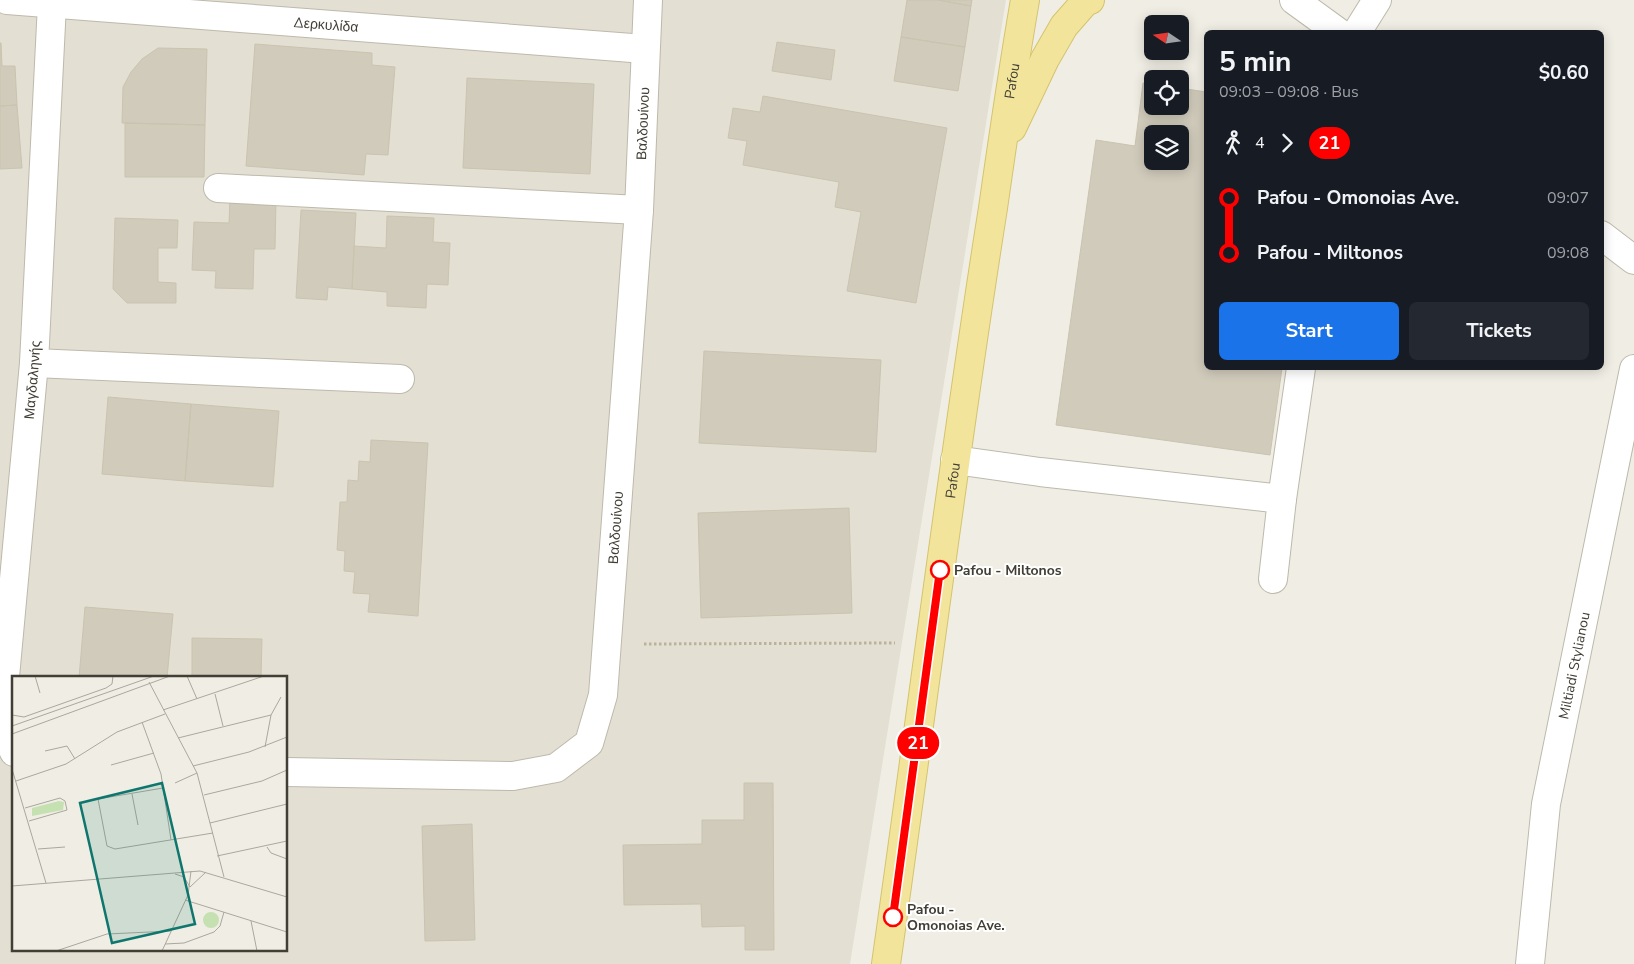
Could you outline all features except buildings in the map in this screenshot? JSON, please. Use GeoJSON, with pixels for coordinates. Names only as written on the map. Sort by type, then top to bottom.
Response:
{"type":"FeatureCollection","features":[{"type":"Feature","properties":{"kind":"main road","name":"Pafou"},"geometry":{"type":"LineString","coordinates":[[886,964],[918,743],[968,367],[1013,65],[1025,0]]}},
{"type":"Feature","properties":{"kind":"main road"},"geometry":{"type":"LineString","coordinates":[[1002,149],[1045,59],[1064,26],[1085,2],[1090,0]]}},
{"type":"Feature","properties":{"kind":"street","name":"Δερκυλίδα"},"geometry":{"type":"LineString","coordinates":[[7,0],[645,49]]}},
{"type":"Feature","properties":{"kind":"street","name":"Βαλδουίνου"},"geometry":{"type":"LineString","coordinates":[[288,772],[513,776],[556,768],[589,742],[603,695],[639,210],[648,0]]}},
{"type":"Feature","properties":{"kind":"street"},"geometry":{"type":"LineString","coordinates":[[1294,0],[1335,30]]}},
{"type":"Feature","properties":{"kind":"street"},"geometry":{"type":"LineString","coordinates":[[1358,30],[1377,0]]}},
{"type":"Feature","properties":{"kind":"street","name":"Μαγδαληνής"},"geometry":{"type":"LineString","coordinates":[[12,749],[1,720],[34,363],[52,4]]}},
{"type":"Feature","properties":{"kind":"street"},"geometry":{"type":"LineString","coordinates":[[218,188],[639,210]]}},
{"type":"Feature","properties":{"kind":"street"},"geometry":{"type":"LineString","coordinates":[[1604,237],[1634,260]]}},
{"type":"Feature","properties":{"kind":"street"},"geometry":{"type":"LineString","coordinates":[[34,363],[400,379]]}},
{"type":"Feature","properties":{"kind":"street","name":"Miltiadi Stylianou"},"geometry":{"type":"LineString","coordinates":[[1530,964],[1546,804],[1634,369]]}},
{"type":"Feature","properties":{"kind":"street"},"geometry":{"type":"LineString","coordinates":[[1273,579],[1282,499],[1301,370]]}},
{"type":"Feature","properties":{"kind":"street"},"geometry":{"type":"LineString","coordinates":[[955,460],[1040,472],[1282,499]]}},
{"type":"Feature","properties":{"kind":"path"},"geometry":{"type":"LineString","coordinates":[[607,644],[930,642]]}},
{"type":"Feature","properties":{"kind":"shaded area"},"geometry":{"type":"Polygon","coordinates":[[[0,0],[1006,0],[850,964],[0,964],[0,0]]]}},
{"type":"Feature","properties":{"kind":"bus line","name":"21"},"geometry":{"type":"LineString","coordinates":[[893,917],[940,570]]}},
{"type":"Feature","properties":{"kind":"place","name":"Pafou - Miltonos"},"geometry":{"type":"Point","coordinates":[940,570]}},
{"type":"Feature","properties":{"kind":"place","name":"Pafou - Omonoias Ave."},"geometry":{"type":"Point","coordinates":[893,917]}}]}
